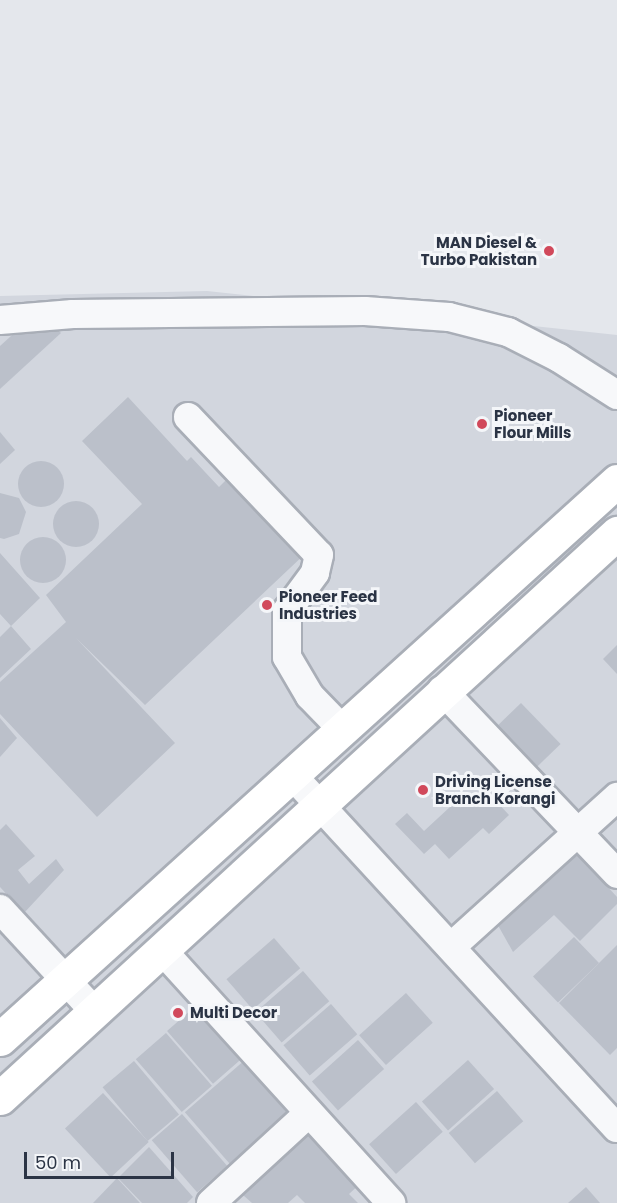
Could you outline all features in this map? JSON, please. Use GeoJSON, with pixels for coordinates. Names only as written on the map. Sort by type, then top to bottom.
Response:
{"type":"FeatureCollection","features":[{"type":"Feature","properties":{"kind":"main road"},"geometry":{"type":"LineString","coordinates":[[0,1039],[341,728],[617,481]]}},
{"type":"Feature","properties":{"kind":"main road"},"geometry":{"type":"LineString","coordinates":[[0,1098],[442,690],[617,533]]}},
{"type":"Feature","properties":{"kind":"main road"},"geometry":{"type":"LineString","coordinates":[[184,872],[211,903]]}},
{"type":"Feature","properties":{"kind":"street"},"geometry":{"type":"LineString","coordinates":[[0,320],[73,314],[365,311],[450,317],[508,332],[559,358],[617,395]]}},
{"type":"Feature","properties":{"kind":"street"},"geometry":{"type":"LineString","coordinates":[[188,417],[319,555],[315,573],[287,611],[287,657],[310,696],[341,728]]}},
{"type":"Feature","properties":{"kind":"street"},"geometry":{"type":"LineString","coordinates":[[442,690],[617,874]]}},
{"type":"Feature","properties":{"kind":"street"},"geometry":{"type":"LineString","coordinates":[[291,774],[617,1128]]}},
{"type":"Feature","properties":{"kind":"street"},"geometry":{"type":"LineString","coordinates":[[451,947],[617,797]]}},
{"type":"Feature","properties":{"kind":"street"},"geometry":{"type":"LineString","coordinates":[[0,909],[94,1011]]}},
{"type":"Feature","properties":{"kind":"street"},"geometry":{"type":"LineString","coordinates":[[161,949],[391,1203]]}},
{"type":"Feature","properties":{"kind":"street"},"geometry":{"type":"LineString","coordinates":[[211,1203],[309,1113]]}},
{"type":"Feature","properties":{"kind":"shaded area"},"geometry":{"type":"Polygon","coordinates":[[[207,291],[617,335],[617,1203],[0,1203],[0,296],[207,291]]]}},
{"type":"Feature","properties":{"kind":"building"},"geometry":{"type":"Polygon","coordinates":[[[51,324],[61,333],[0,389],[0,346],[22,326],[51,324]]]}},
{"type":"Feature","properties":{"kind":"building"},"geometry":{"type":"Polygon","coordinates":[[[128,397],[187,461],[191,457],[219,487],[232,474],[307,552],[145,705],[76,638],[175,743],[97,817],[0,714],[0,682],[66,622],[46,595],[142,504],[82,441],[128,397]]]}},
{"type":"Feature","properties":{"kind":"building"},"geometry":{"type":"Polygon","coordinates":[[[0,432],[15,450],[0,464],[0,432]]]}},
{"type":"Feature","properties":{"kind":"building"},"geometry":{"type":"Polygon","coordinates":[[[41,461],[57,468],[64,484],[57,500],[41,507],[25,500],[18,484],[25,468],[41,461]]]}},
{"type":"Feature","properties":{"kind":"building"},"geometry":{"type":"Polygon","coordinates":[[[0,493],[19,498],[26,512],[19,534],[4,539],[0,538],[0,493]]]}},
{"type":"Feature","properties":{"kind":"building"},"geometry":{"type":"Polygon","coordinates":[[[76,501],[92,508],[99,524],[92,540],[76,547],[60,540],[53,524],[60,508],[76,501]]]}},
{"type":"Feature","properties":{"kind":"building"},"geometry":{"type":"Polygon","coordinates":[[[43,537],[59,544],[66,560],[59,576],[43,583],[27,576],[20,560],[27,544],[43,537]]]}},
{"type":"Feature","properties":{"kind":"building"},"geometry":{"type":"Polygon","coordinates":[[[0,553],[40,598],[11,626],[0,614],[0,553]]]}},
{"type":"Feature","properties":{"kind":"building"},"geometry":{"type":"Polygon","coordinates":[[[11,626],[31,649],[0,678],[0,637],[11,626]]]}},
{"type":"Feature","properties":{"kind":"building"},"geometry":{"type":"Polygon","coordinates":[[[617,645],[617,674],[603,659],[617,645]]]}},
{"type":"Feature","properties":{"kind":"building"},"geometry":{"type":"Polygon","coordinates":[[[521,703],[561,744],[537,767],[497,726],[521,703]]]}},
{"type":"Feature","properties":{"kind":"building"},"geometry":{"type":"Polygon","coordinates":[[[0,718],[17,738],[0,757],[0,718]]]}},
{"type":"Feature","properties":{"kind":"building"},"geometry":{"type":"Polygon","coordinates":[[[483,787],[509,815],[489,834],[483,828],[449,859],[435,844],[424,854],[395,824],[407,813],[424,831],[464,794],[469,800],[483,787]]]}},
{"type":"Feature","properties":{"kind":"building"},"geometry":{"type":"Polygon","coordinates":[[[6,824],[35,856],[18,870],[29,884],[56,859],[64,870],[24,913],[0,887],[0,830],[6,824]]]}},
{"type":"Feature","properties":{"kind":"building"},"geometry":{"type":"Polygon","coordinates":[[[572,848],[617,897],[617,904],[580,941],[554,915],[513,952],[495,920],[572,848]]]}},
{"type":"Feature","properties":{"kind":"building"},"geometry":{"type":"Polygon","coordinates":[[[574,937],[599,963],[558,1002],[533,977],[574,937]]]}},
{"type":"Feature","properties":{"kind":"building"},"geometry":{"type":"Polygon","coordinates":[[[274,938],[300,968],[253,1010],[226,979],[274,938]]]}},
{"type":"Feature","properties":{"kind":"building"},"geometry":{"type":"Polygon","coordinates":[[[617,945],[617,1048],[610,1055],[559,1003],[617,945]]]}},
{"type":"Feature","properties":{"kind":"building"},"geometry":{"type":"Polygon","coordinates":[[[303,971],[329,1001],[282,1043],[255,1012],[303,971]]]}},
{"type":"Feature","properties":{"kind":"building"},"geometry":{"type":"Polygon","coordinates":[[[406,993],[433,1023],[386,1065],[359,1035],[406,993]]]}},
{"type":"Feature","properties":{"kind":"building"},"geometry":{"type":"Polygon","coordinates":[[[198,1004],[244,1057],[213,1084],[167,1031],[198,1004]]]}},
{"type":"Feature","properties":{"kind":"building"},"geometry":{"type":"Polygon","coordinates":[[[331,1004],[357,1034],[310,1076],[283,1045],[331,1004]]]}},
{"type":"Feature","properties":{"kind":"building"},"geometry":{"type":"Polygon","coordinates":[[[166,1033],[212,1086],[182,1112],[136,1059],[166,1033]]]}},
{"type":"Feature","properties":{"kind":"building"},"geometry":{"type":"Polygon","coordinates":[[[358,1040],[384,1069],[338,1110],[312,1081],[358,1040]]]}},
{"type":"Feature","properties":{"kind":"building"},"geometry":{"type":"Polygon","coordinates":[[[246,1059],[291,1111],[230,1164],[185,1112],[246,1059]]]}},
{"type":"Feature","properties":{"kind":"building"},"geometry":{"type":"Polygon","coordinates":[[[468,1060],[494,1089],[448,1130],[422,1101],[468,1060]]]}},
{"type":"Feature","properties":{"kind":"building"},"geometry":{"type":"Polygon","coordinates":[[[134,1061],[179,1115],[148,1141],[103,1087],[134,1061]]]}},
{"type":"Feature","properties":{"kind":"building"},"geometry":{"type":"Polygon","coordinates":[[[497,1091],[523,1121],[475,1163],[449,1133],[497,1091]]]}},
{"type":"Feature","properties":{"kind":"building"},"geometry":{"type":"Polygon","coordinates":[[[103,1093],[149,1142],[111,1177],[65,1128],[103,1093]]]}},
{"type":"Feature","properties":{"kind":"building"},"geometry":{"type":"Polygon","coordinates":[[[416,1102],[443,1132],[396,1174],[369,1144],[416,1102]]]}},
{"type":"Feature","properties":{"kind":"building"},"geometry":{"type":"Polygon","coordinates":[[[182,1114],[227,1166],[197,1192],[152,1140],[182,1114]]]}},
{"type":"Feature","properties":{"kind":"building"},"geometry":{"type":"Polygon","coordinates":[[[314,1130],[362,1182],[349,1194],[358,1203],[305,1203],[297,1195],[288,1203],[252,1203],[243,1195],[269,1166],[314,1130]]]}},
{"type":"Feature","properties":{"kind":"building"},"geometry":{"type":"Polygon","coordinates":[[[149,1147],[193,1197],[187,1203],[142,1203],[118,1178],[149,1147]]]}},
{"type":"Feature","properties":{"kind":"building"},"geometry":{"type":"Polygon","coordinates":[[[117,1178],[140,1203],[93,1203],[117,1178]]]}},
{"type":"Feature","properties":{"kind":"building"},"geometry":{"type":"Polygon","coordinates":[[[586,1187],[600,1203],[568,1203],[586,1187]]]}},
{"type":"Feature","properties":{"kind":"place","name":"MAN Diesel & Turbo Pakistan"},"geometry":{"type":"Point","coordinates":[549,251]}},
{"type":"Feature","properties":{"kind":"place","name":"Pioneer Flour Mills"},"geometry":{"type":"Point","coordinates":[482,424]}},
{"type":"Feature","properties":{"kind":"place","name":"Pioneer Feed Industries"},"geometry":{"type":"Point","coordinates":[267,605]}},
{"type":"Feature","properties":{"kind":"place","name":"Driving License Branch Korangi"},"geometry":{"type":"Point","coordinates":[423,790]}},
{"type":"Feature","properties":{"kind":"place","name":"Multi Decor"},"geometry":{"type":"Point","coordinates":[178,1013]}}]}
